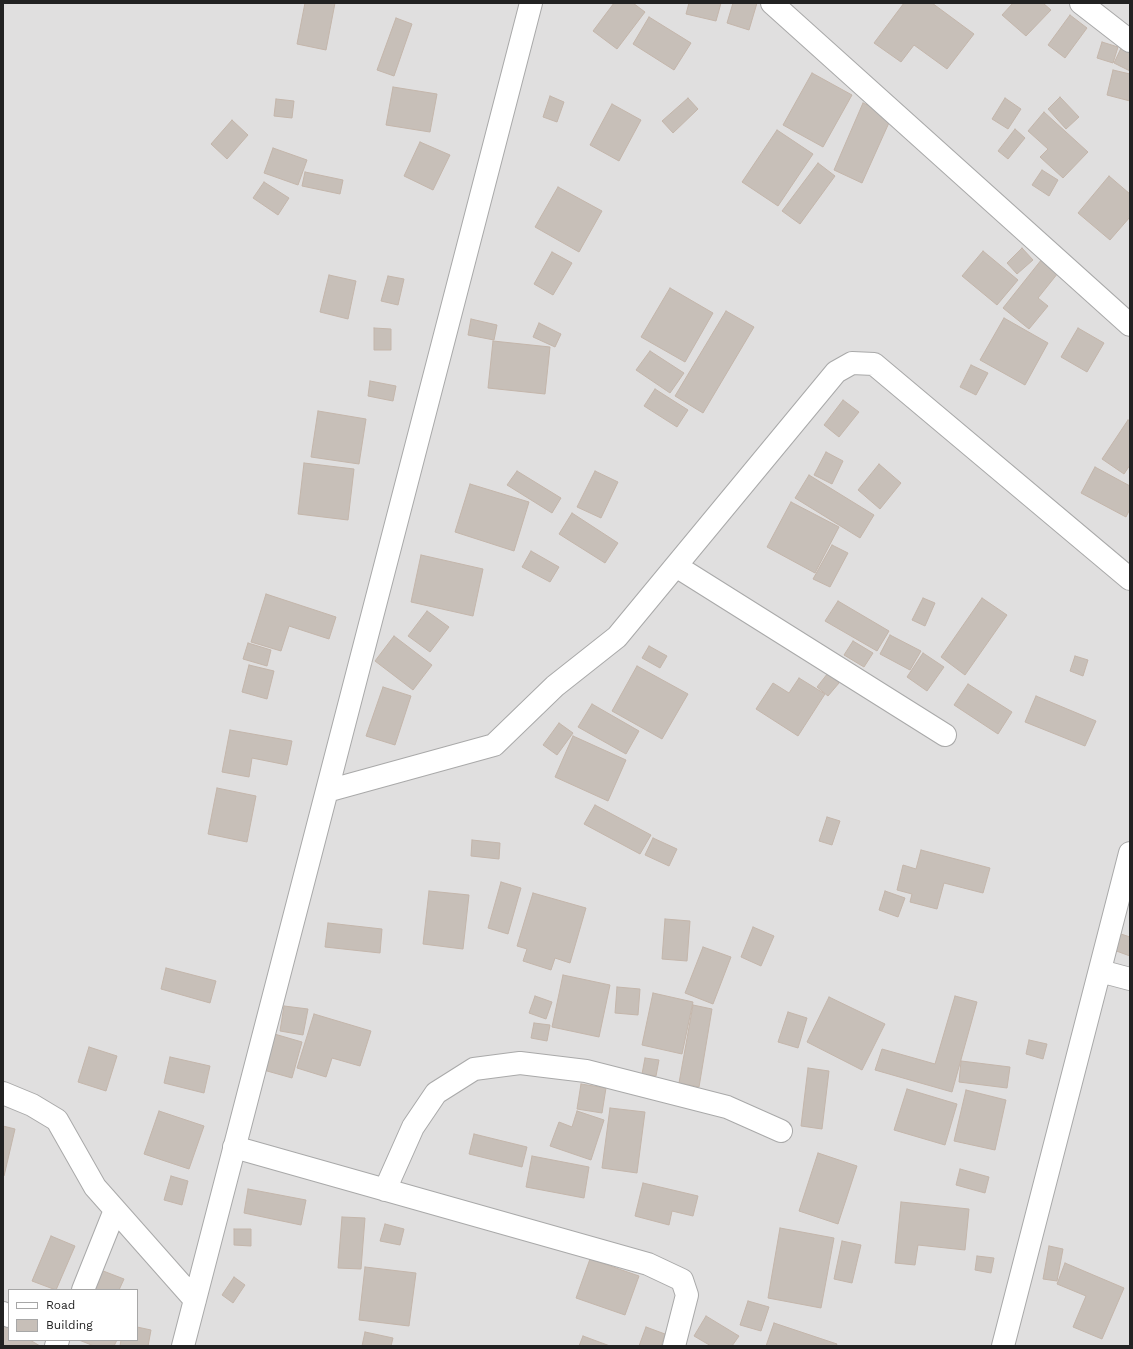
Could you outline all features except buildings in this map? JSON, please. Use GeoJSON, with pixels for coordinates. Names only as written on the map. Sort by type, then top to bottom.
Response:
{"type":"FeatureCollection","features":[{"type":"Feature","properties":{"kind":"street"},"geometry":{"type":"LineString","coordinates":[[183,1346],[531,3]]}},
{"type":"Feature","properties":{"kind":"street"},"geometry":{"type":"LineString","coordinates":[[772,3],[1130,325]]}},
{"type":"Feature","properties":{"kind":"street"},"geometry":{"type":"LineString","coordinates":[[1081,3],[1130,40]]}},
{"type":"Feature","properties":{"kind":"street"},"geometry":{"type":"LineString","coordinates":[[327,791],[494,745],[555,686],[617,637],[836,372],[852,363],[874,364],[1130,579]]}},
{"type":"Feature","properties":{"kind":"street"},"geometry":{"type":"LineString","coordinates":[[676,566],[945,735]]}},
{"type":"Feature","properties":{"kind":"street"},"geometry":{"type":"LineString","coordinates":[[1003,1346],[1130,853]]}},
{"type":"Feature","properties":{"kind":"street"},"geometry":{"type":"LineString","coordinates":[[1100,971],[1130,979]]}},
{"type":"Feature","properties":{"kind":"street"},"geometry":{"type":"LineString","coordinates":[[385,1190],[413,1127],[436,1093],[474,1069],[520,1063],[586,1071],[727,1107],[781,1131]]}},
{"type":"Feature","properties":{"kind":"street"},"geometry":{"type":"LineString","coordinates":[[3,1094],[32,1105],[57,1120],[95,1187],[195,1300]]}},
{"type":"Feature","properties":{"kind":"street"},"geometry":{"type":"LineString","coordinates":[[234,1148],[648,1264],[682,1280],[687,1295],[674,1346]]}},
{"type":"Feature","properties":{"kind":"street"},"geometry":{"type":"LineString","coordinates":[[83,1289],[115,1210]]}},
{"type":"Feature","properties":{"kind":"shaded area"},"geometry":{"type":"Polygon","coordinates":[[[3,3],[1130,3],[1130,1346],[3,1346],[3,3]]]}}]}
